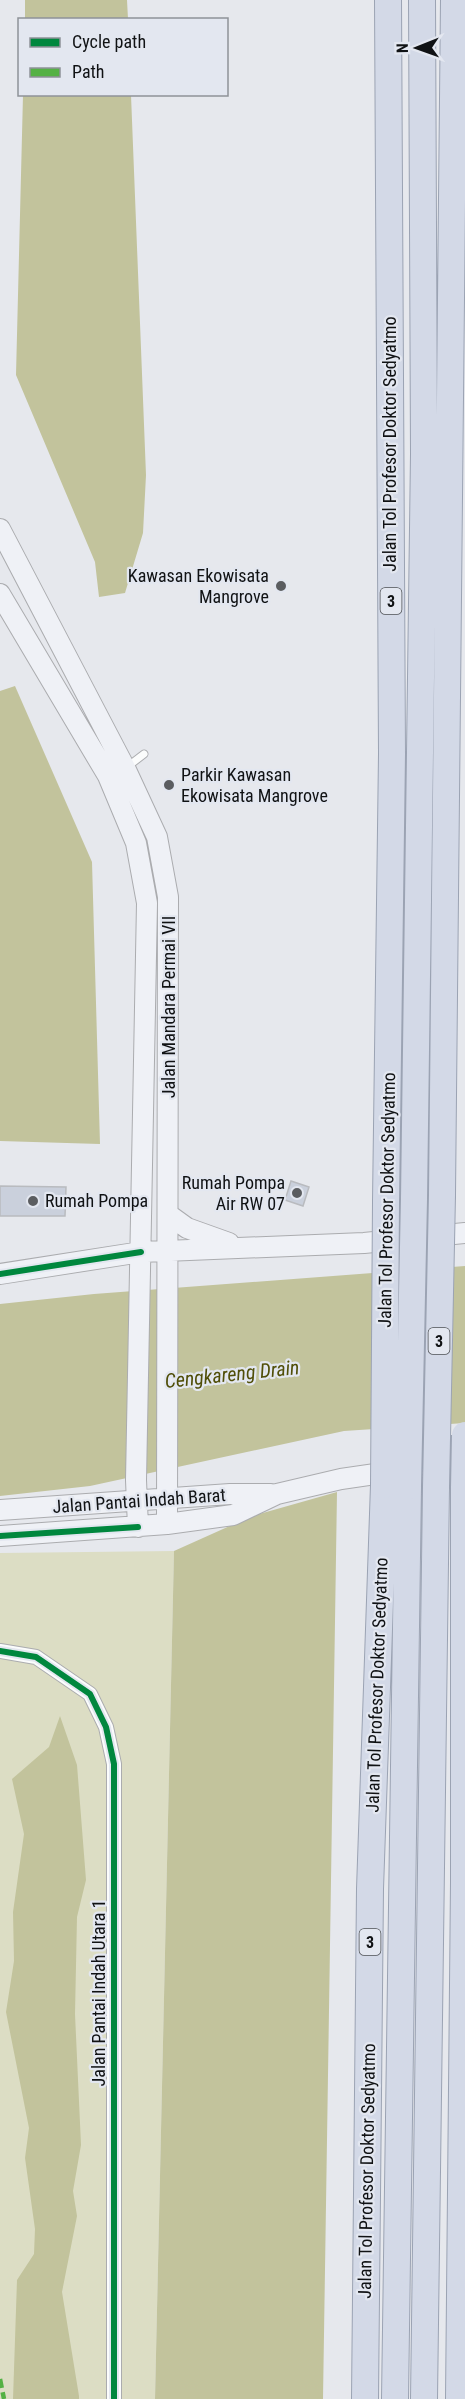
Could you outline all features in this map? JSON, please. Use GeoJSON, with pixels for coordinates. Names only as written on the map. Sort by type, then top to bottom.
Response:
{"type":"FeatureCollection","features":[{"type":"Feature","properties":{"kind":"highway","name":"Jalan Tol Profesor Doktor Sedyatmo"},"geometry":{"type":"LineString","coordinates":[[388,0],[392,754],[386,1202],[396,1485],[395,2399]]}},
{"type":"Feature","properties":{"kind":"highway","name":"Jalan Tol Profesor Doktor Sedyatmo"},"geometry":{"type":"LineString","coordinates":[[365,2399],[370,1889],[414,1199],[424,454],[422,0]]}},
{"type":"Feature","properties":{"kind":"highway","name":"3"},"geometry":{"type":"LineString","coordinates":[[424,2399],[442,1195],[453,0]]}},
{"type":"Feature","properties":{"kind":"highway"},"geometry":{"type":"LineString","coordinates":[[459,2399],[464,1893],[465,1435]]}},
{"type":"Feature","properties":{"kind":"main road","name":"Jalan Mandara Permai VII"},"geometry":{"type":"LineString","coordinates":[[0,530],[125,768],[157,837],[168,897],[170,1215],[167,1524]]}},
{"type":"Feature","properties":{"kind":"main road","name":"Jalan Mandara Permai VII"},"geometry":{"type":"LineString","coordinates":[[0,594],[108,776],[136,843],[147,903],[136,1480],[138,1527]]}},
{"type":"Feature","properties":{"kind":"main road"},"geometry":{"type":"LineString","coordinates":[[170,1215],[207,1236],[250,1247]]}},
{"type":"Feature","properties":{"kind":"main road"},"geometry":{"type":"LineString","coordinates":[[0,1274],[141,1252],[363,1243],[465,1233]]}},
{"type":"Feature","properties":{"kind":"main road","name":"Jalan Pantai Indah Barat"},"geometry":{"type":"LineString","coordinates":[[0,1510],[277,1494],[341,1479],[465,1461]]}},
{"type":"Feature","properties":{"kind":"main road","name":"Jalan Pantai Indah Barat"},"geometry":{"type":"LineString","coordinates":[[0,1536],[138,1527],[233,1515],[277,1494]]}},
{"type":"Feature","properties":{"kind":"street","name":"Jalan Pantai Indah Utara 1"},"geometry":{"type":"LineString","coordinates":[[0,1651],[36,1657],[90,1694],[106,1727],[114,1764],[114,2399]]}},
{"type":"Feature","properties":{"kind":"lane"},"geometry":{"type":"LineString","coordinates":[[125,768],[144,754]]}},
{"type":"Feature","properties":{"kind":"shaded area"},"geometry":{"type":"Polygon","coordinates":[[[174,1551],[155,2399],[0,2399],[0,1553],[174,1551]]]}},
{"type":"Feature","properties":{"kind":"water"},"geometry":{"type":"Polygon","coordinates":[[[25,0],[127,0],[128,18],[25,18],[25,0]]]}},
{"type":"Feature","properties":{"kind":"water"},"geometry":{"type":"Polygon","coordinates":[[[23,96],[131,96],[146,475],[143,533],[125,593],[99,597],[95,562],[16,375],[23,96]]]}},
{"type":"Feature","properties":{"kind":"water"},"geometry":{"type":"Polygon","coordinates":[[[15,686],[92,862],[100,1144],[0,1141],[0,691],[15,686]]]}},
{"type":"Feature","properties":{"kind":"water","name":"Cengkareng Drain"},"geometry":{"type":"Polygon","coordinates":[[[465,1266],[465,1423],[344,1431],[90,1486],[0,1496],[0,1304],[94,1294],[465,1266]]]}},
{"type":"Feature","properties":{"kind":"water"},"geometry":{"type":"Polygon","coordinates":[[[337,1492],[323,2399],[155,2399],[174,1551],[252,1516],[337,1492]]]}},
{"type":"Feature","properties":{"kind":"water"},"geometry":{"type":"Polygon","coordinates":[[[60,1716],[77,1765],[86,1880],[77,1917],[75,2014],[81,2145],[73,2191],[77,2216],[62,2292],[79,2399],[13,2399],[17,2280],[34,2254],[35,2229],[25,2158],[29,2128],[6,2012],[14,1961],[13,1912],[24,1834],[12,1779],[49,1747],[60,1716]]]}},
{"type":"Feature","properties":{"kind":"building","name":"Rumah Pompa Air RW 07"},"geometry":{"type":"Polygon","coordinates":[[[291,1181],[309,1187],[303,1206],[285,1200],[291,1181]]]}},
{"type":"Feature","properties":{"kind":"building","name":"Rumah Pompa"},"geometry":{"type":"Polygon","coordinates":[[[0,1186],[66,1187],[65,1216],[0,1216],[0,1186]]]}},
{"type":"Feature","properties":{"kind":"marked path"},"geometry":{"type":"LineString","coordinates":[[0,2379],[4,2399]]}},
{"type":"Feature","properties":{"kind":"cycle path"},"geometry":{"type":"LineString","coordinates":[[0,1274],[141,1252]]}},
{"type":"Feature","properties":{"kind":"cycle path"},"geometry":{"type":"LineString","coordinates":[[0,1536],[138,1527]]}},
{"type":"Feature","properties":{"kind":"cycle path"},"geometry":{"type":"LineString","coordinates":[[0,1651],[36,1657],[90,1694],[106,1727],[114,1764],[114,2399]]}},
{"type":"Feature","properties":{"kind":"place","name":"Kawasan Ekowisata Mangrove"},"geometry":{"type":"Point","coordinates":[281,586]}},
{"type":"Feature","properties":{"kind":"place","name":"Parkir Kawasan Ekowisata Mangrove"},"geometry":{"type":"Point","coordinates":[169,785]}},
{"type":"Feature","properties":{"kind":"place","name":"Rumah Pompa Air RW 07"},"geometry":{"type":"Point","coordinates":[297,1193]}},
{"type":"Feature","properties":{"kind":"place","name":"Rumah Pompa"},"geometry":{"type":"Point","coordinates":[33,1201]}}]}
